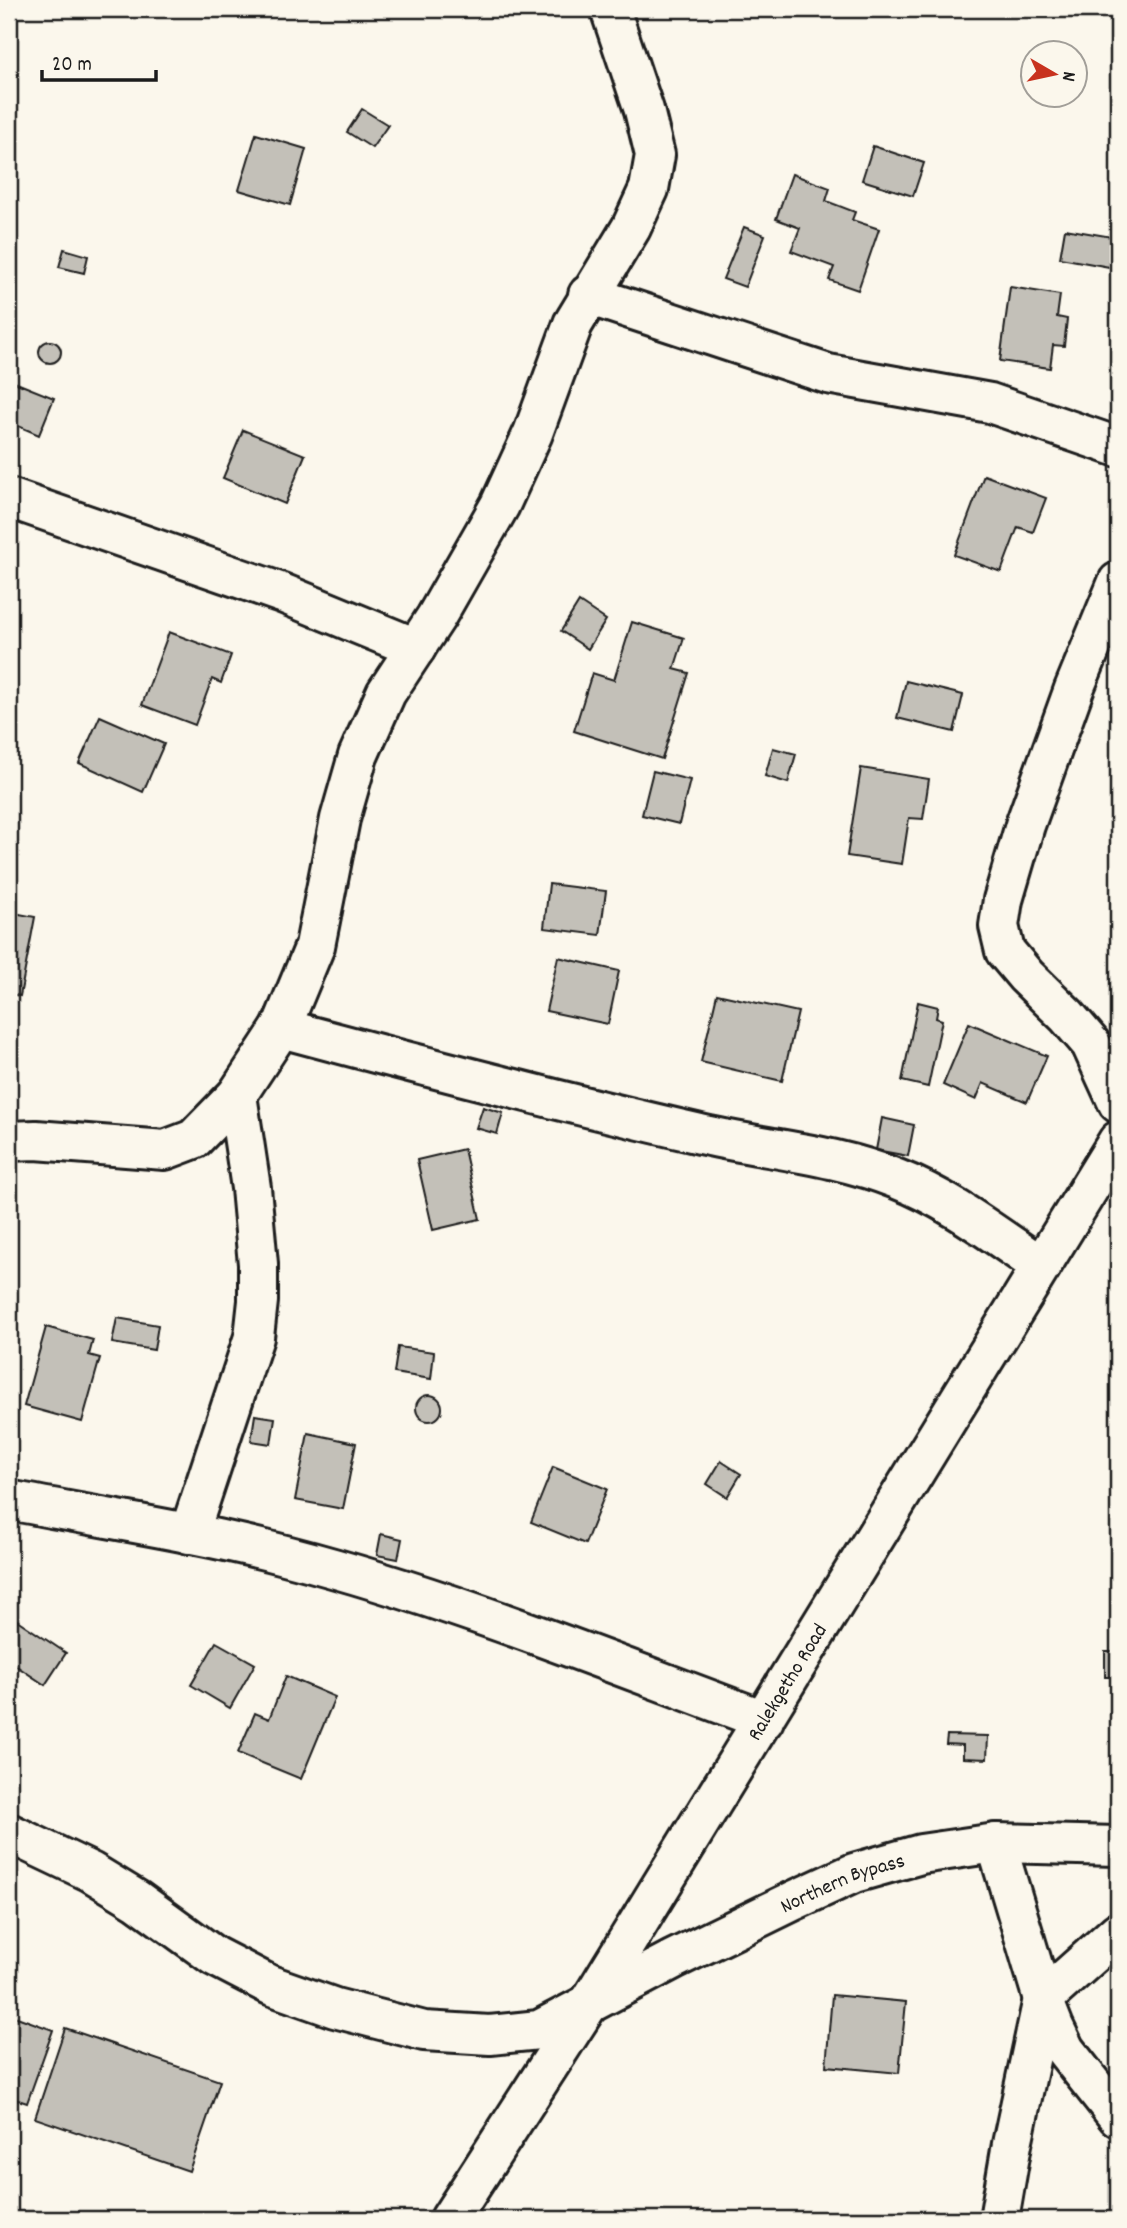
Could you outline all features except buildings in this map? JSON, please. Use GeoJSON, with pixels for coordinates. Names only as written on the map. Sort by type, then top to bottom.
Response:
{"type":"FeatureCollection","features":[{"type":"Feature","properties":{"kind":"main road"},"geometry":{"type":"LineString","coordinates":[[9,1141],[36,1140],[165,1150],[194,1139],[237,1095],[281,1028],[315,946],[340,819],[358,757],[386,693],[416,648],[500,505],[533,433],[573,324],[588,295],[631,228],[649,188],[654,155],[644,110],[610,9]]}},
{"type":"Feature","properties":{"kind":"main road"},"geometry":{"type":"LineString","coordinates":[[588,295],[828,374],[990,402],[1118,446]]}},
{"type":"Feature","properties":{"kind":"main road"},"geometry":{"type":"LineString","coordinates":[[9,498],[282,593],[416,648]]}},
{"type":"Feature","properties":{"kind":"main road"},"geometry":{"type":"LineString","coordinates":[[1118,582],[1074,689],[1025,825],[1003,900],[999,926],[1005,951],[1091,1044],[1118,1103]]}},
{"type":"Feature","properties":{"kind":"main road"},"geometry":{"type":"LineString","coordinates":[[281,1028],[482,1082],[700,1134],[828,1158],[897,1179],[959,1210],[1041,1266]]}},
{"type":"Feature","properties":{"kind":"main road"},"geometry":{"type":"LineString","coordinates":[[190,1534],[254,1337],[258,1264],[251,1188],[237,1095]]}},
{"type":"Feature","properties":{"kind":"main road","name":"Ralekgetho Road"},"geometry":{"type":"LineString","coordinates":[[450,2219],[588,2005],[1118,1141]]}},
{"type":"Feature","properties":{"kind":"main road"},"geometry":{"type":"LineString","coordinates":[[9,1500],[190,1534],[289,1556],[468,1610],[764,1720]]}},
{"type":"Feature","properties":{"kind":"main road","name":"Northern Bypass"},"geometry":{"type":"LineString","coordinates":[[9,1833],[90,1872],[136,1900],[214,1956],[270,1985],[335,2008],[424,2031],[490,2035],[538,2030],[674,1959],[854,1873],[921,1854],[996,1843],[1118,1846]]}},
{"type":"Feature","properties":{"kind":"main road"},"geometry":{"type":"LineString","coordinates":[[996,1843],[1043,1999],[1065,2050],[1118,2117]]}},
{"type":"Feature","properties":{"kind":"main road"},"geometry":{"type":"LineString","coordinates":[[999,2219],[1043,1999],[1118,1932]]}}]}
